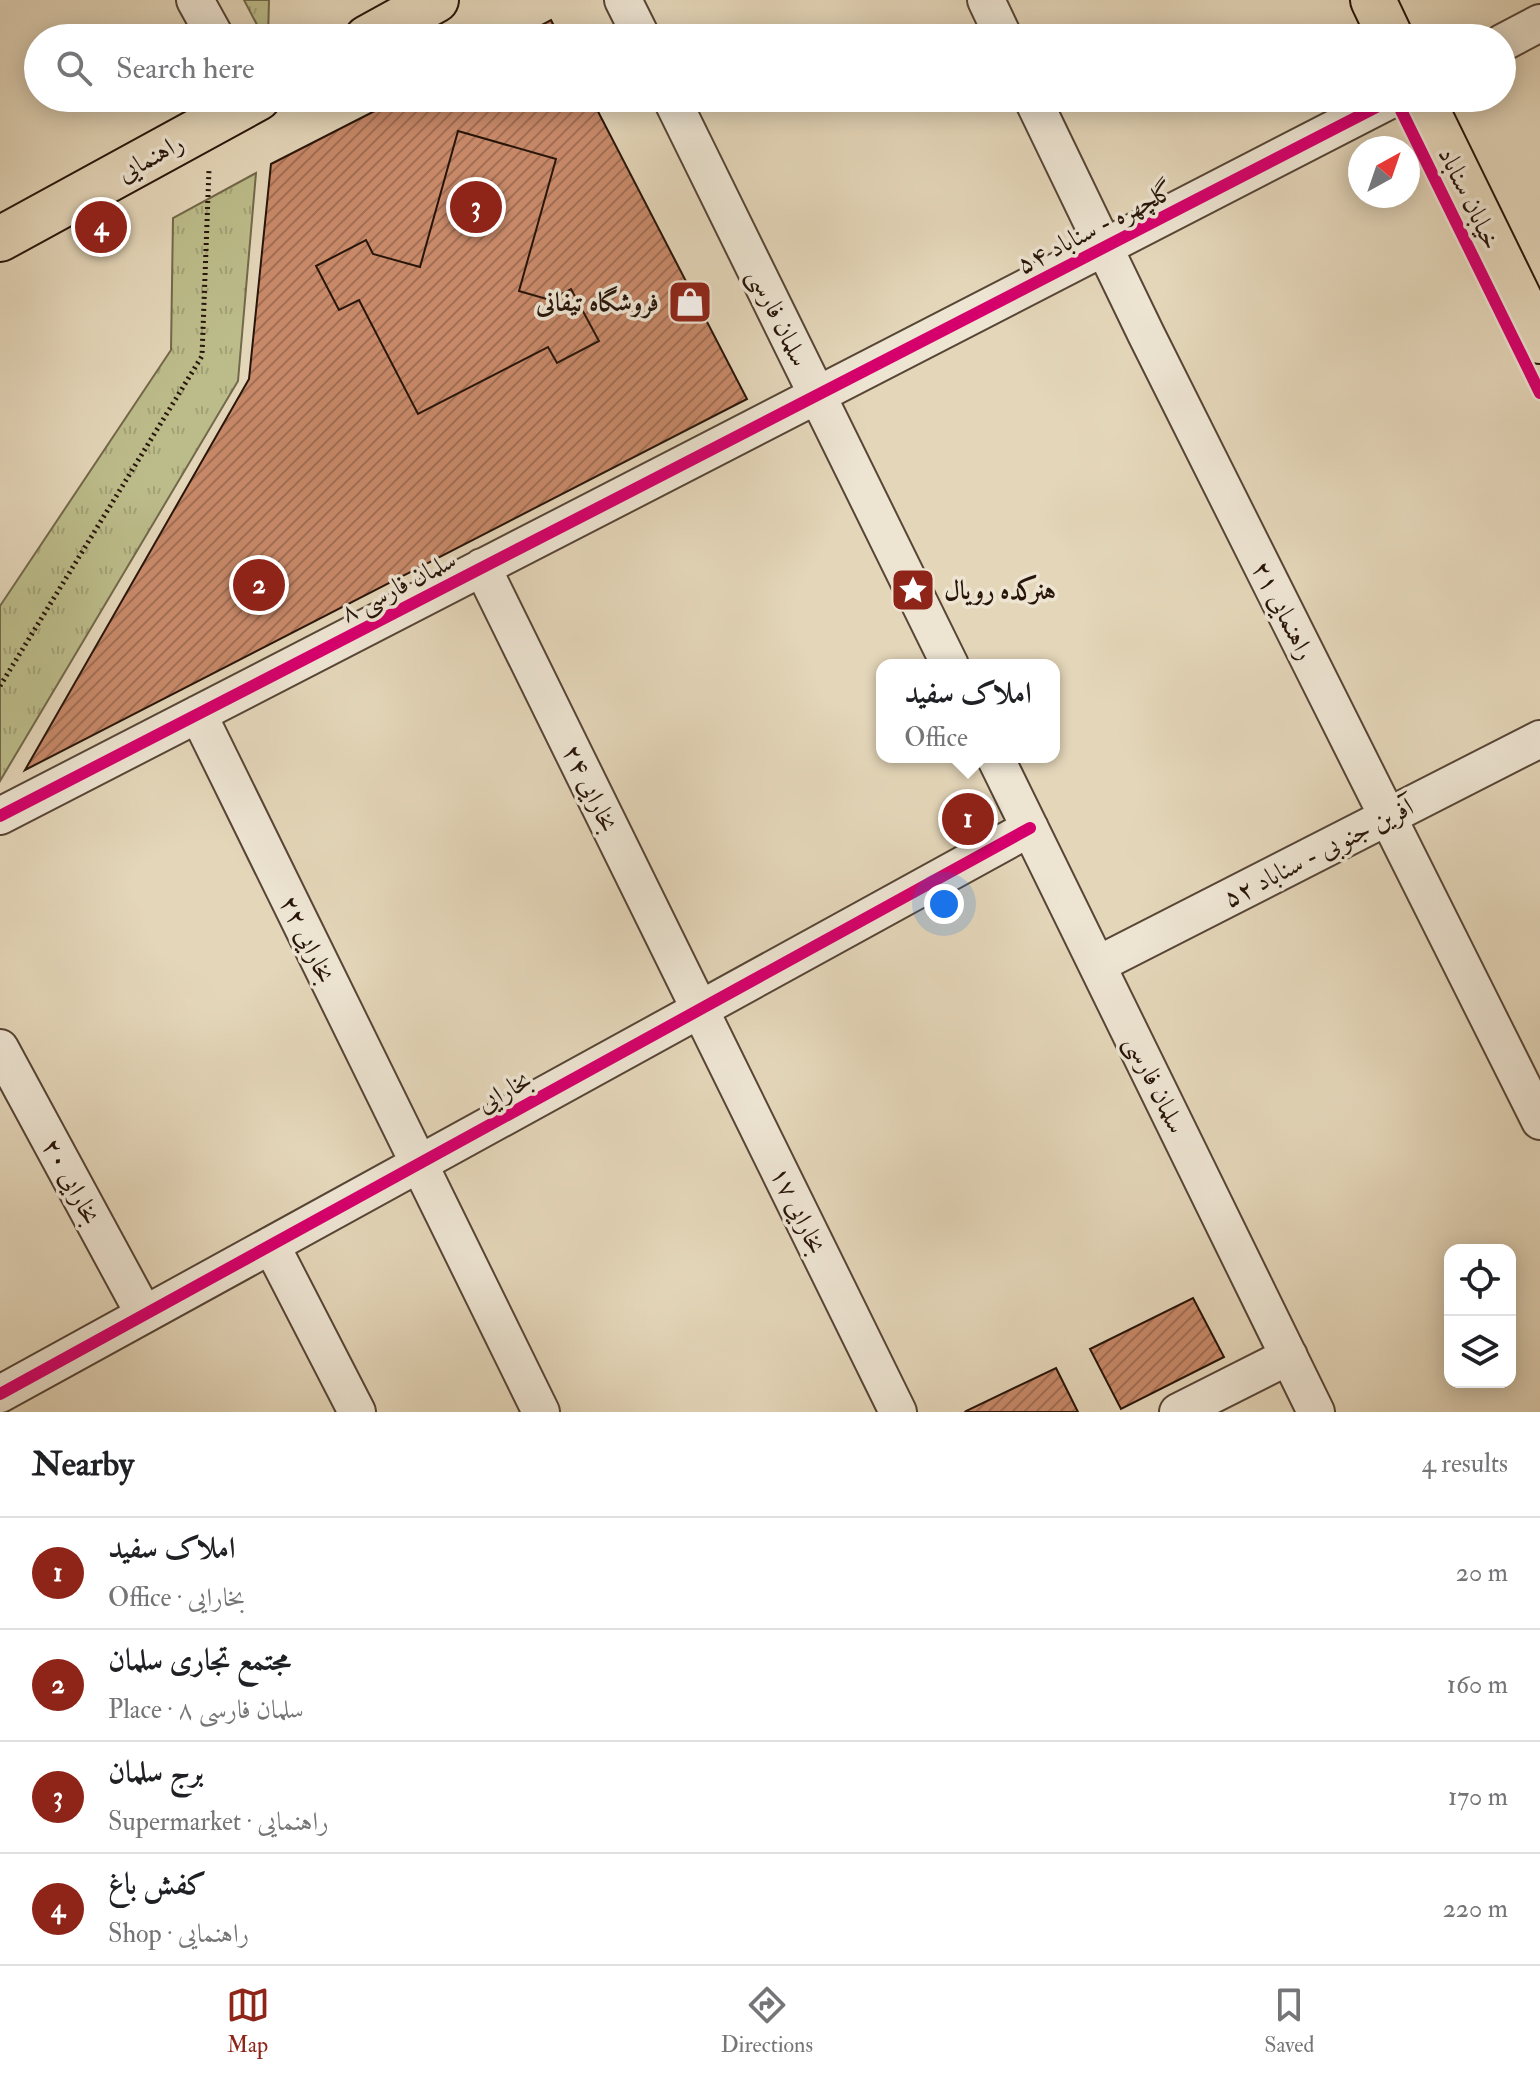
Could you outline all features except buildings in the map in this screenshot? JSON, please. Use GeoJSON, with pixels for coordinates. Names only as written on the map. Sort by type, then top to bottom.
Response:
{"type":"FeatureCollection","features":[{"type":"Feature","properties":{"kind":"main road"},"geometry":{"type":"LineString","coordinates":[[392,24],[436,0]]}},
{"type":"Feature","properties":{"kind":"main road"},"geometry":{"type":"LineString","coordinates":[[1373,0],[1384,24]]}},
{"type":"Feature","properties":{"kind":"main road","name":"راهنمایی"},"geometry":{"type":"LineString","coordinates":[[0,239],[231,112]]}},
{"type":"Feature","properties":{"kind":"main road","name":"خیابان سناباد"},"geometry":{"type":"LineString","coordinates":[[1428,112],[1540,341]]}},
{"type":"Feature","properties":{"kind":"street"},"geometry":{"type":"LineString","coordinates":[[195,0],[208,24]]}},
{"type":"Feature","properties":{"kind":"street"},"geometry":{"type":"LineString","coordinates":[[623,0],[635,24]]}},
{"type":"Feature","properties":{"kind":"street"},"geometry":{"type":"LineString","coordinates":[[986,0],[997,24]]}},
{"type":"Feature","properties":{"kind":"street"},"geometry":{"type":"LineString","coordinates":[[1516,36],[1540,23]]}},
{"type":"Feature","properties":{"kind":"street","name":"سلمان فارسی"},"geometry":{"type":"LineString","coordinates":[[678,112],[947,659]]}},
{"type":"Feature","properties":{"kind":"street","name":"راهنمایی ۲۱"},"geometry":{"type":"LineString","coordinates":[[1039,112],[1103,248],[1540,1121]]}},
{"type":"Feature","properties":{"kind":"street","name":"گلچهره - سناباد ۵۴"},"geometry":{"type":"LineString","coordinates":[[817,395],[1367,112]]}},
{"type":"Feature","properties":{"kind":"street","name":"سلمان فارسی ۸"},"geometry":{"type":"LineString","coordinates":[[0,816],[817,395]]}},
{"type":"Feature","properties":{"kind":"street","name":"بخارایی ۲۴"},"geometry":{"type":"LineString","coordinates":[[482,567],[699,1009]]}},
{"type":"Feature","properties":{"kind":"street","name":"بخارایی ۲۲"},"geometry":{"type":"LineString","coordinates":[[198,714],[541,1412]]}},
{"type":"Feature","properties":{"kind":"street","name":"آفرین جنوبی - سناباد ۵۲"},"geometry":{"type":"LineString","coordinates":[[1097,965],[1540,739]]}},
{"type":"Feature","properties":{"kind":"street","name":"سلمان فارسی"},"geometry":{"type":"LineString","coordinates":[[998,763],[1316,1412]]}},
{"type":"Feature","properties":{"kind":"street","name":"بخارایی"},"geometry":{"type":"LineString","coordinates":[[0,1394],[1030,828]]}},
{"type":"Feature","properties":{"kind":"street","name":"بخارایی ۱۷"},"geometry":{"type":"LineString","coordinates":[[699,1009],[898,1412]]}},
{"type":"Feature","properties":{"kind":"street","name":"بخارایی ۲۰"},"geometry":{"type":"LineString","coordinates":[[0,1048],[144,1314]]}},
{"type":"Feature","properties":{"kind":"street"},"geometry":{"type":"LineString","coordinates":[[271,1245],[357,1412]]}},
{"type":"Feature","properties":{"kind":"street"},"geometry":{"type":"LineString","coordinates":[[1178,1412],[1289,1356]]}},
{"type":"Feature","properties":{"kind":"path"},"geometry":{"type":"LineString","coordinates":[[0,686],[202,356],[211,124]]}},
{"type":"Feature","properties":{"kind":"green space"},"geometry":{"type":"Polygon","coordinates":[[[244,0],[269,0],[268,24],[257,24],[244,0]]]}},
{"type":"Feature","properties":{"kind":"green space"},"geometry":{"type":"Polygon","coordinates":[[[256,173],[238,381],[0,781],[0,606],[171,350],[173,218],[256,173]]]}},
{"type":"Feature","properties":{"kind":"cycle path"},"geometry":{"type":"LineString","coordinates":[[0,816],[1367,112]]}},
{"type":"Feature","properties":{"kind":"cycle path"},"geometry":{"type":"LineString","coordinates":[[1402,112],[1540,393]]}},
{"type":"Feature","properties":{"kind":"cycle path"},"geometry":{"type":"LineString","coordinates":[[0,1394],[1030,828]]}},
{"type":"Feature","properties":{"kind":"place","name":"برج سلمان"},"geometry":{"type":"Point","coordinates":[476,207]}},
{"type":"Feature","properties":{"kind":"place","name":"کفش باغ"},"geometry":{"type":"Point","coordinates":[101,227]}},
{"type":"Feature","properties":{"kind":"place","name":"فروشگاه تیفانی"},"geometry":{"type":"Point","coordinates":[690,302]}},
{"type":"Feature","properties":{"kind":"place","name":"مجتمع تجاری سلمان"},"geometry":{"type":"Point","coordinates":[259,585]}},
{"type":"Feature","properties":{"kind":"place","name":"هنرکده رویال"},"geometry":{"type":"Point","coordinates":[913,590]}},
{"type":"Feature","properties":{"kind":"place","name":"املاک سفید"},"geometry":{"type":"Point","coordinates":[968,819]}}]}
